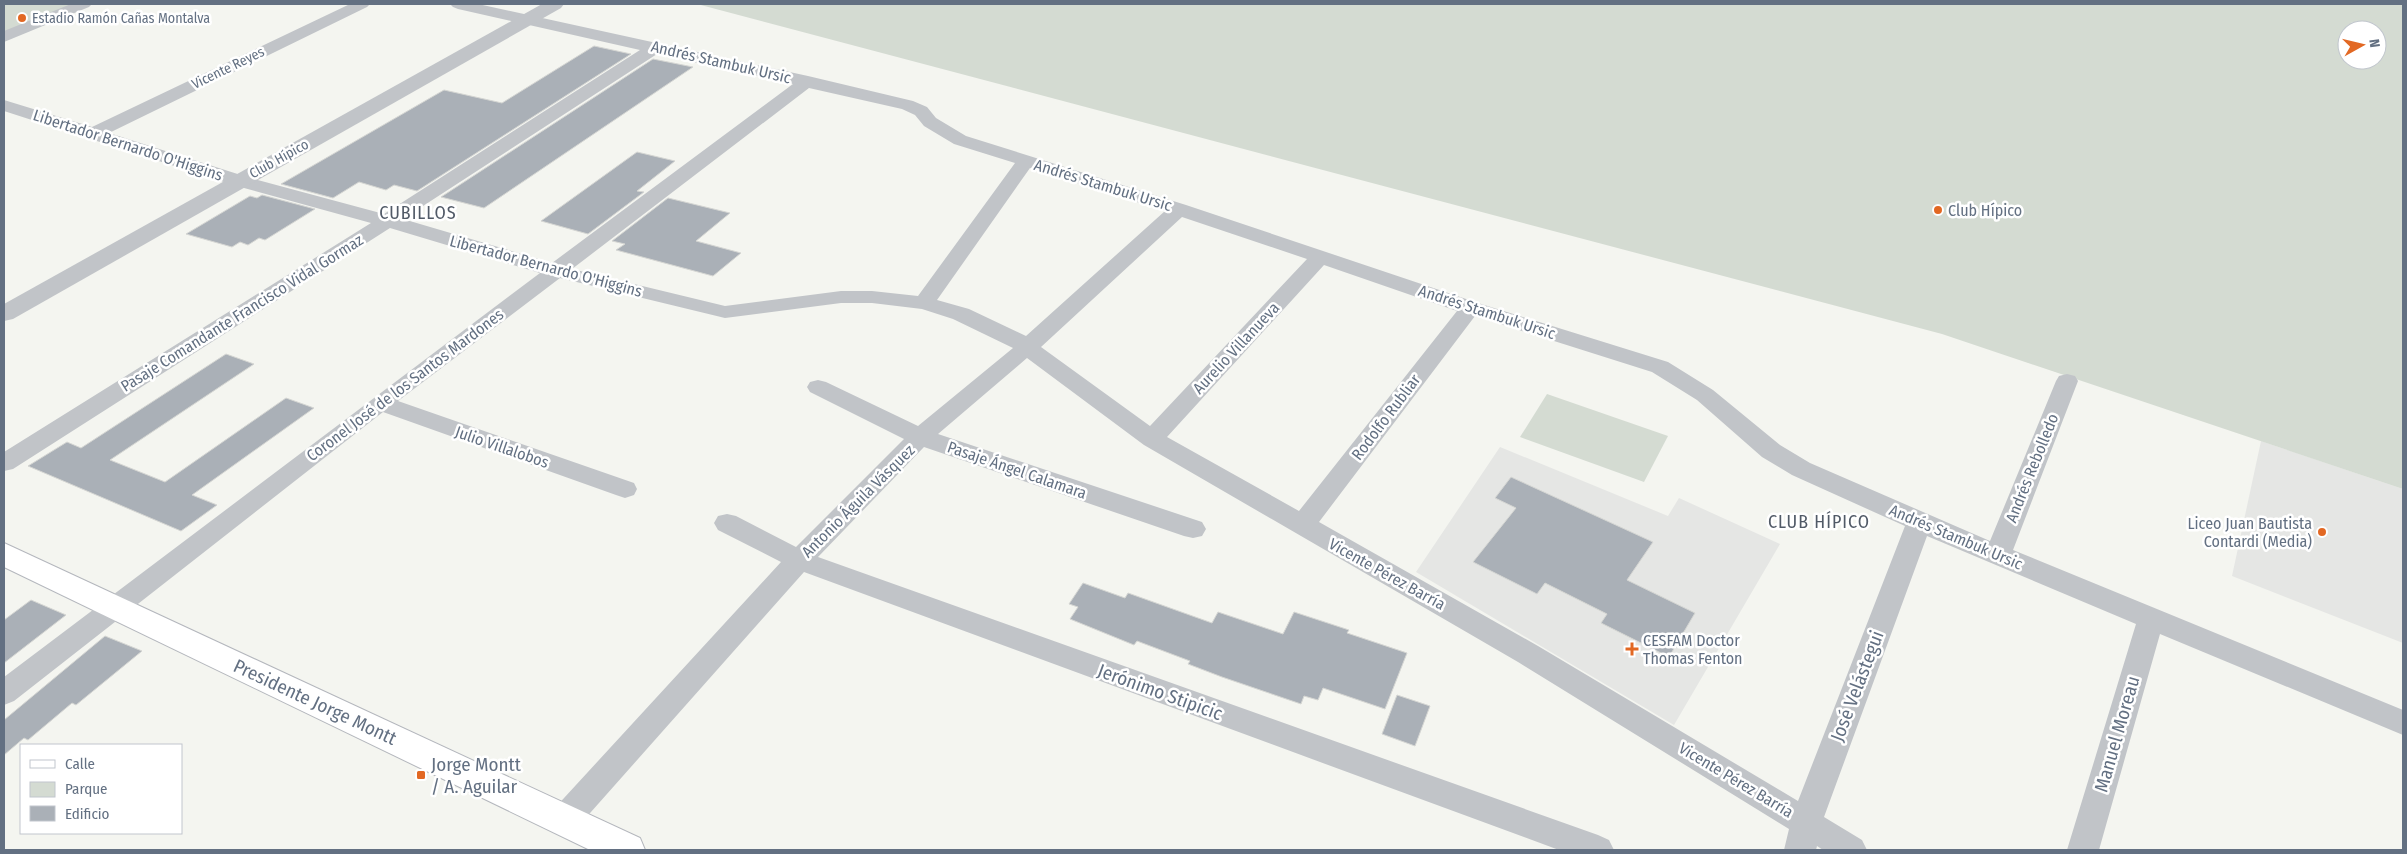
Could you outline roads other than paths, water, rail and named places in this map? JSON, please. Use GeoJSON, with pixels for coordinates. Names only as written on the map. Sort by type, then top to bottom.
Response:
{"type":"FeatureCollection","features":[{"type":"Feature","properties":{"kind":"main road","name":"Presidente Jorge Montt"},"geometry":{"type":"LineString","coordinates":[[4,554],[627,850]]}},
{"type":"Feature","properties":{"kind":"street"},"geometry":{"type":"LineString","coordinates":[[4,37],[84,4]]}},
{"type":"Feature","properties":{"kind":"street","name":"Vicente Reyes"},"geometry":{"type":"LineString","coordinates":[[94,133],[362,4]]}},
{"type":"Feature","properties":{"kind":"street","name":"Andrés Stambuk Ursic"},"geometry":{"type":"LineString","coordinates":[[458,4],[808,81],[907,105],[921,111],[930,122],[960,140],[1179,209],[1470,308],[1660,366],[1705,395],[1771,450],[1801,469],[1919,522],[2403,723]]}},
{"type":"Feature","properties":{"kind":"street","name":"Club Hípico"},"geometry":{"type":"LineString","coordinates":[[4,314],[555,4]]}},
{"type":"Feature","properties":{"kind":"street","name":"Pasaje Comandante Francisco Vidal Gormaz"},"geometry":{"type":"LineString","coordinates":[[4,463],[387,221],[656,47]]}},
{"type":"Feature","properties":{"kind":"street","name":"Coronel José de los Santos Mardones"},"geometry":{"type":"LineString","coordinates":[[4,693],[380,403],[808,81]]}},
{"type":"Feature","properties":{"kind":"street","name":"Libertador Bernardo O'Higgins"},"geometry":{"type":"LineString","coordinates":[[4,105],[240,181],[387,221],[556,271],[725,312],[776,307],[806,300],[841,296],[872,297],[924,303]]}},
{"type":"Feature","properties":{"kind":"street"},"geometry":{"type":"LineString","coordinates":[[924,303],[1026,161]]}},
{"type":"Feature","properties":{"kind":"street","name":"Antonio Águila Vásquez"},"geometry":{"type":"LineString","coordinates":[[564,820],[799,560],[920,437],[1026,348],[1179,209]]}},
{"type":"Feature","properties":{"kind":"street","name":"Aurelio Villanueva"},"geometry":{"type":"LineString","coordinates":[[1152,439],[1320,257]]}},
{"type":"Feature","properties":{"kind":"street","name":"Vicente Pérez Barría"},"geometry":{"type":"LineString","coordinates":[[924,303],[961,314],[1011,336],[1152,439],[1528,654],[1851,850]]}},
{"type":"Feature","properties":{"kind":"street","name":"Rodolfo Rubliar"},"geometry":{"type":"LineString","coordinates":[[1302,526],[1470,308]]}},
{"type":"Feature","properties":{"kind":"street","name":"Andrés Rebolledo"},"geometry":{"type":"LineString","coordinates":[[1998,554],[2067,381]]}},
{"type":"Feature","properties":{"kind":"street","name":"Pasaje Ángel Calamara"},"geometry":{"type":"LineString","coordinates":[[818,387],[920,437],[1193,529]]}},
{"type":"Feature","properties":{"kind":"street","name":"Julio Villalobos"},"geometry":{"type":"LineString","coordinates":[[380,403],[625,489]]}},
{"type":"Feature","properties":{"kind":"street","name":"José Velástegui"},"geometry":{"type":"LineString","coordinates":[[1800,850],[1806,822],[1919,522]]}},
{"type":"Feature","properties":{"kind":"street","name":"Jerónimo Stipicic"},"geometry":{"type":"LineString","coordinates":[[727,523],[799,560],[1598,850]]}},
{"type":"Feature","properties":{"kind":"street","name":"Manuel Moreau"},"geometry":{"type":"LineString","coordinates":[[2084,850],[2151,618]]}},
{"type":"Feature","properties":{"kind":"place","name":"Estadio Ramón Cañas Montalva"},"geometry":{"type":"Point","coordinates":[22,18]}},
{"type":"Feature","properties":{"kind":"place","name":"Club Hípico"},"geometry":{"type":"Point","coordinates":[1938,210]}},
{"type":"Feature","properties":{"kind":"place","name":"Liceo Juan Bautista Contardi (Media)"},"geometry":{"type":"Point","coordinates":[2322,532]}},
{"type":"Feature","properties":{"kind":"place","name":"CESFAM Doctor Thomas Fenton"},"geometry":{"type":"Point","coordinates":[1632,649]}},
{"type":"Feature","properties":{"kind":"place","name":"Jorge Montt / A. Aguilar"},"geometry":{"type":"Point","coordinates":[421,775]}},
{"type":"Feature","properties":{"kind":"district","name":"CUBILLOS"},"geometry":{"type":"Point","coordinates":[418,213]}},
{"type":"Feature","properties":{"kind":"district","name":"CLUB HÍPICO"},"geometry":{"type":"Point","coordinates":[1819,522]}}]}
